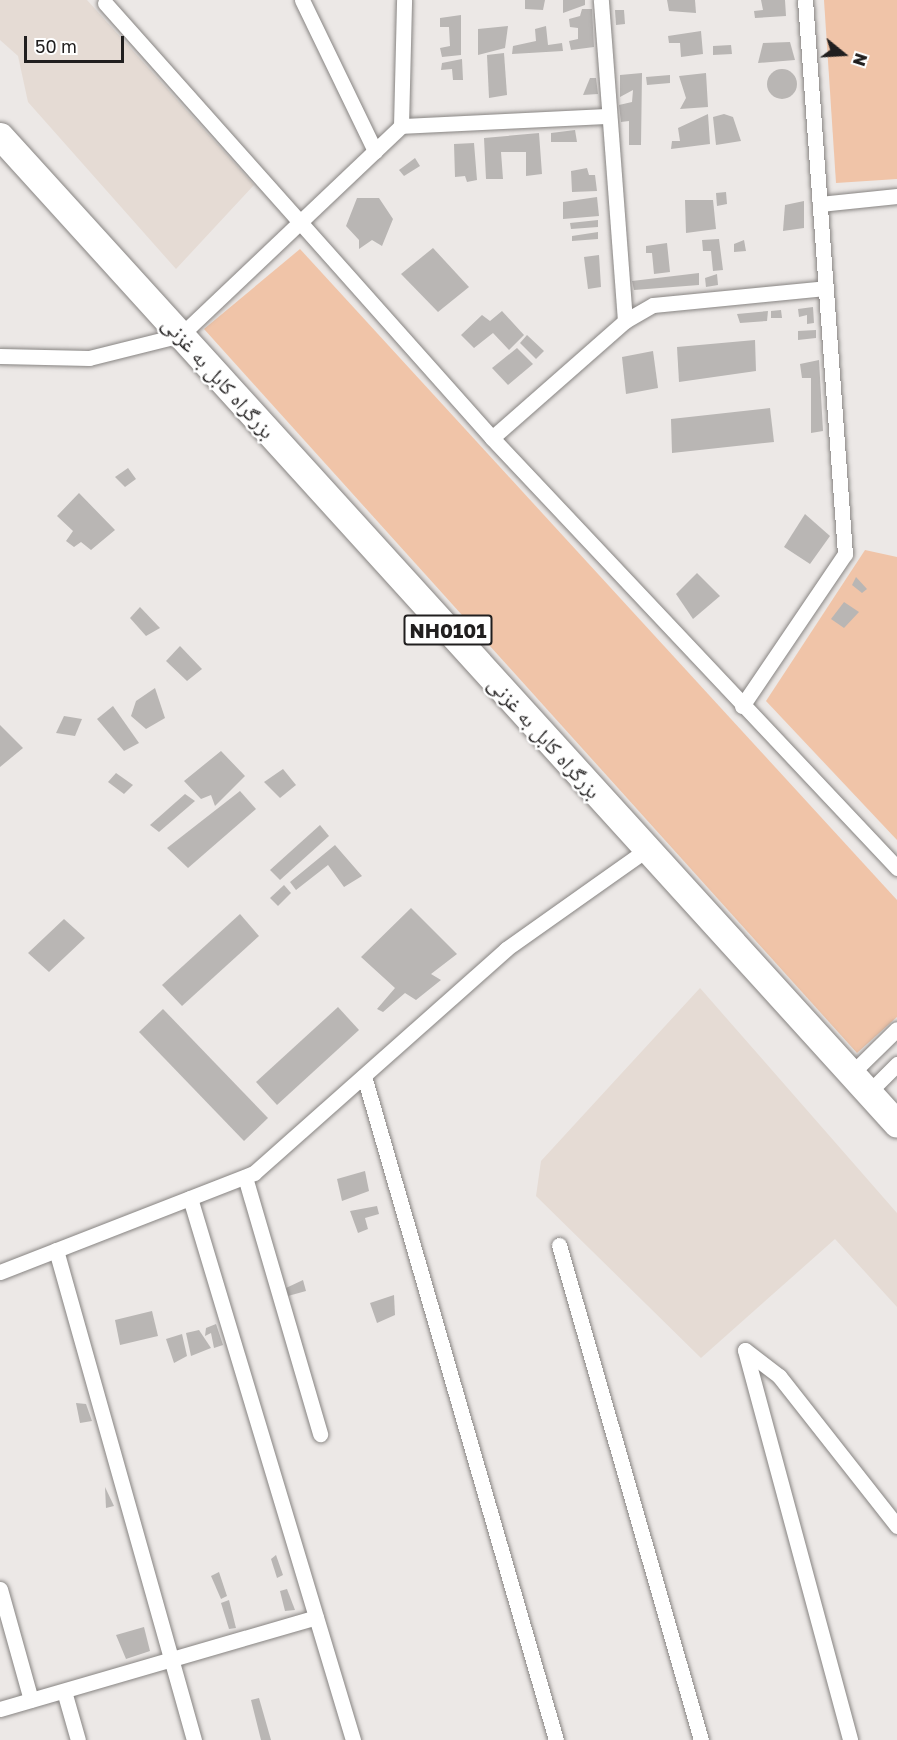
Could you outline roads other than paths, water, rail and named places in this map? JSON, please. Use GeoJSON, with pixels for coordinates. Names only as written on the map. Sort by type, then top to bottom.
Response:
{"type":"FeatureCollection","features":[{"type":"Feature","properties":{"kind":"highway","name":"بزرگراه کابل به غزنی"},"geometry":{"type":"LineString","coordinates":[[0,136],[897,1124]]}},
{"type":"Feature","properties":{"kind":"street"},"geometry":{"type":"LineString","coordinates":[[302,0],[375,151]]}},
{"type":"Feature","properties":{"kind":"street"},"geometry":{"type":"LineString","coordinates":[[401,126],[404,0]]}},
{"type":"Feature","properties":{"kind":"street"},"geometry":{"type":"LineString","coordinates":[[601,0],[625,321]]}},
{"type":"Feature","properties":{"kind":"street"},"geometry":{"type":"LineString","coordinates":[[742,706],[845,554],[805,0]]}},
{"type":"Feature","properties":{"kind":"street"},"geometry":{"type":"LineString","coordinates":[[105,3],[304,223],[492,438],[897,868]]}},
{"type":"Feature","properties":{"kind":"street"},"geometry":{"type":"LineString","coordinates":[[0,356],[89,358],[181,335],[304,223],[401,126],[609,116]]}},
{"type":"Feature","properties":{"kind":"street"},"geometry":{"type":"LineString","coordinates":[[820,204],[897,196]]}},
{"type":"Feature","properties":{"kind":"street"},"geometry":{"type":"LineString","coordinates":[[492,438],[625,321],[653,305],[825,288]]}},
{"type":"Feature","properties":{"kind":"street"},"geometry":{"type":"LineString","coordinates":[[0,1272],[245,1177],[364,1076],[506,949],[647,849]]}},
{"type":"Feature","properties":{"kind":"street"},"geometry":{"type":"LineString","coordinates":[[860,1083],[897,1029]]}},
{"type":"Feature","properties":{"kind":"street"},"geometry":{"type":"LineString","coordinates":[[860,1083],[897,1064]]}},
{"type":"Feature","properties":{"kind":"street"},"geometry":{"type":"LineString","coordinates":[[364,1076],[556,1740]]}},
{"type":"Feature","properties":{"kind":"street"},"geometry":{"type":"LineString","coordinates":[[245,1177],[320,1434]]}},
{"type":"Feature","properties":{"kind":"street"},"geometry":{"type":"LineString","coordinates":[[190,1198],[353,1740]]}},
{"type":"Feature","properties":{"kind":"street"},"geometry":{"type":"LineString","coordinates":[[559,1245],[701,1740]]}},
{"type":"Feature","properties":{"kind":"street"},"geometry":{"type":"LineString","coordinates":[[57,1250],[194,1740]]}},
{"type":"Feature","properties":{"kind":"street"},"geometry":{"type":"LineString","coordinates":[[850,1740],[745,1350],[778,1376],[897,1526]]}},
{"type":"Feature","properties":{"kind":"street"},"geometry":{"type":"LineString","coordinates":[[0,1589],[31,1700]]}},
{"type":"Feature","properties":{"kind":"street"},"geometry":{"type":"LineString","coordinates":[[0,1709],[316,1617]]}},
{"type":"Feature","properties":{"kind":"street"},"geometry":{"type":"LineString","coordinates":[[64,1690],[78,1740]]}}]}
